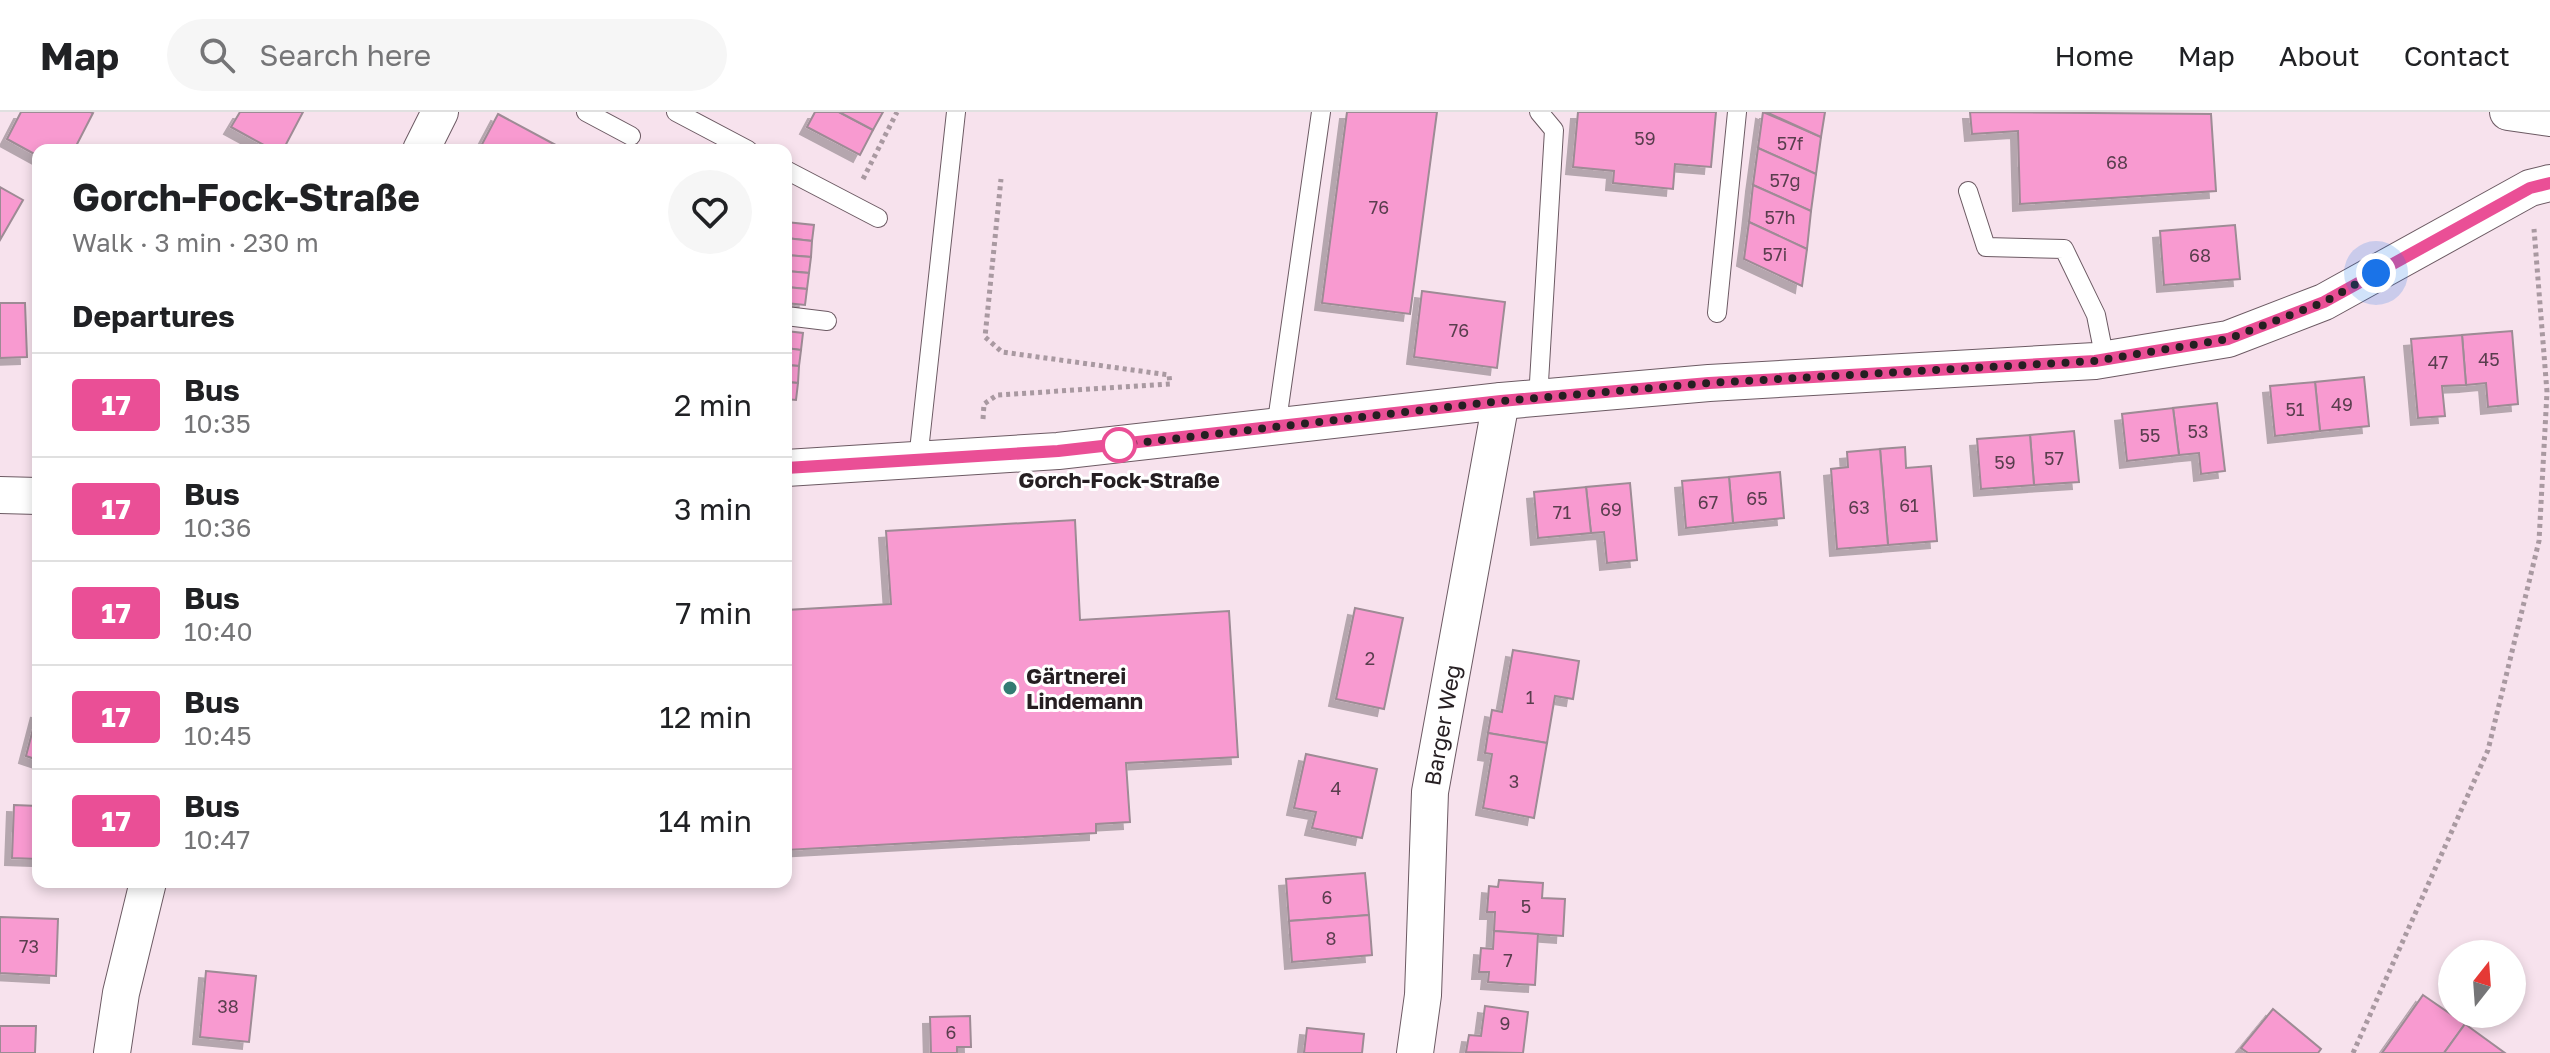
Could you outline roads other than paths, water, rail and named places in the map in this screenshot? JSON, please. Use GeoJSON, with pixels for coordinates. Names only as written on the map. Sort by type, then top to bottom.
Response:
{"type":"FeatureCollection","features":[{"type":"Feature","properties":{"kind":"street"},"geometry":{"type":"LineString","coordinates":[[424,144],[440,112]]}},
{"type":"Feature","properties":{"kind":"street"},"geometry":{"type":"LineString","coordinates":[[2508,112],[2550,118]]}},
{"type":"Feature","properties":{"kind":"street"},"geometry":{"type":"LineString","coordinates":[[792,468],[981,456],[1276,428],[1501,401],[1709,383],[2105,360],[2228,339],[2324,302],[2540,185]]}},
{"type":"Feature","properties":{"kind":"street","name":"Barger Weg"},"geometry":{"type":"LineString","coordinates":[[1415,1053],[1423,995],[1430,792],[1501,401]]}},
{"type":"Feature","properties":{"kind":"street"},"geometry":{"type":"LineString","coordinates":[[0,495],[32,496]]}},
{"type":"Feature","properties":{"kind":"street"},"geometry":{"type":"LineString","coordinates":[[112,1053],[121,993],[147,888]]}},
{"type":"Feature","properties":{"kind":"lane"},"geometry":{"type":"LineString","coordinates":[[586,112],[631,136]]}},
{"type":"Feature","properties":{"kind":"lane"},"geometry":{"type":"LineString","coordinates":[[676,112],[737,144]]}},
{"type":"Feature","properties":{"kind":"lane"},"geometry":{"type":"LineString","coordinates":[[918,460],[956,112]]}},
{"type":"Feature","properties":{"kind":"lane"},"geometry":{"type":"LineString","coordinates":[[1276,428],[1321,112]]}},
{"type":"Feature","properties":{"kind":"lane"},"geometry":{"type":"LineString","coordinates":[[1538,399],[1554,130],[1539,112]]}},
{"type":"Feature","properties":{"kind":"lane"},"geometry":{"type":"LineString","coordinates":[[1717,313],[1737,112]]}},
{"type":"Feature","properties":{"kind":"lane"},"geometry":{"type":"LineString","coordinates":[[792,173],[878,218]]}},
{"type":"Feature","properties":{"kind":"lane"},"geometry":{"type":"LineString","coordinates":[[1968,191],[1986,247],[2064,249],[2096,315],[2105,360]]}},
{"type":"Feature","properties":{"kind":"lane"},"geometry":{"type":"LineString","coordinates":[[792,317],[827,321]]}},
{"type":"Feature","properties":{"kind":"place","name":"Gorch-Fock-Straße"},"geometry":{"type":"Point","coordinates":[1119,445]}},
{"type":"Feature","properties":{"kind":"place","name":"Gärtnerei Lindemann"},"geometry":{"type":"Point","coordinates":[1010,688]}}]}
